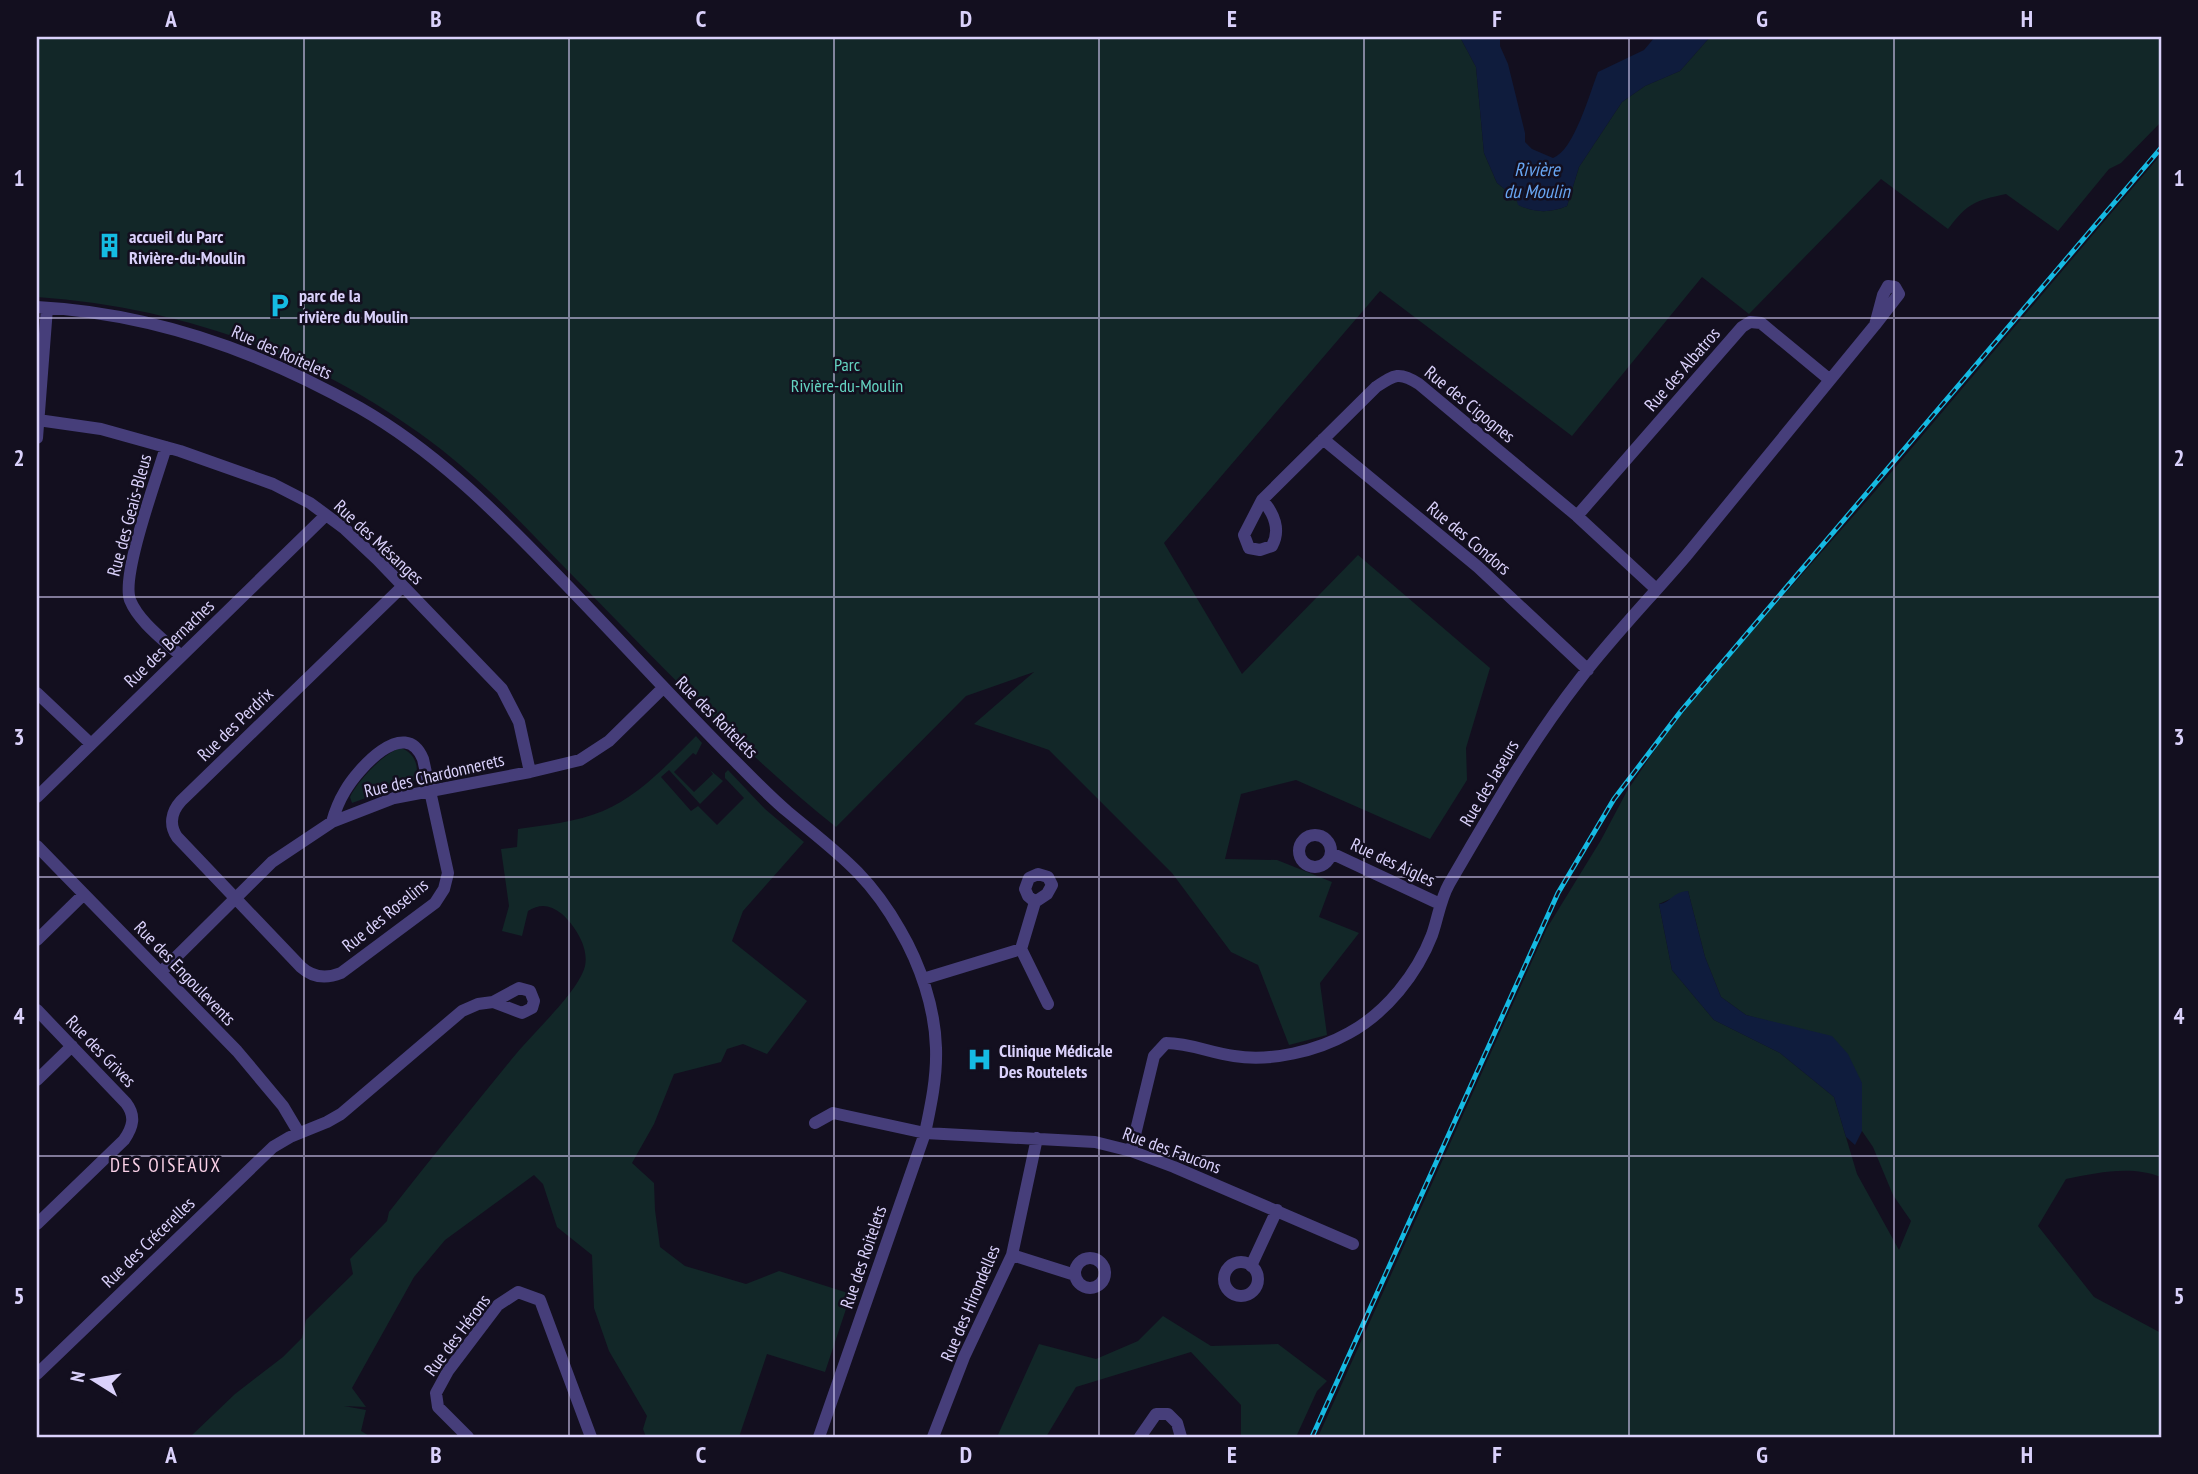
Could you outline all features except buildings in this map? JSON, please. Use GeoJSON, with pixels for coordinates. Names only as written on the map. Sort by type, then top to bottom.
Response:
{"type":"FeatureCollection","features":[{"type":"Feature","properties":{"kind":"street"},"geometry":{"type":"LineString","coordinates":[[37,438],[42,308]]}},
{"type":"Feature","properties":{"kind":"street","name":"Rue des Roitelets"},"geometry":{"type":"LineString","coordinates":[[42,308],[130,320],[185,332],[224,345],[310,382],[383,422],[445,467],[475,494],[774,799],[858,870],[882,899],[902,933],[923,979],[936,1047],[934,1094],[925,1133],[819,1437]]}},
{"type":"Feature","properties":{"kind":"street","name":"Rue des Albatros"},"geometry":{"type":"LineString","coordinates":[[1577,516],[1742,327],[1750,322],[1761,323],[1830,380]]}},
{"type":"Feature","properties":{"kind":"street","name":"Rue des Jaseurs"},"geometry":{"type":"LineString","coordinates":[[1131,1152],[1153,1056],[1166,1043],[1181,1043],[1233,1056],[1255,1058],[1285,1055],[1350,1033],[1384,1006],[1410,977],[1433,934],[1446,890],[1526,755],[1588,670],[1875,325]]}},
{"type":"Feature","properties":{"kind":"street","name":"Rue des Cigognes"},"geometry":{"type":"LineString","coordinates":[[1262,500],[1376,387],[1391,376],[1401,375],[1419,384],[1577,516],[1656,589]]}},
{"type":"Feature","properties":{"kind":"street","name":"Rue des Mésanges"},"geometry":{"type":"LineString","coordinates":[[38,420],[104,430],[166,447],[273,484],[298,496],[326,515],[354,537],[502,689],[519,722],[530,772]]}},
{"type":"Feature","properties":{"kind":"street","name":"Rue des Condors"},"geometry":{"type":"LineString","coordinates":[[1323,439],[1478,567],[1588,670]]}},
{"type":"Feature","properties":{"kind":"street","name":"Rue des Geais-Bleus"},"geometry":{"type":"LineString","coordinates":[[166,447],[130,568],[127,590],[141,617],[181,656]]}},
{"type":"Feature","properties":{"kind":"street","name":"Rue des Bernaches"},"geometry":{"type":"LineString","coordinates":[[37,797],[326,515]]}},
{"type":"Feature","properties":{"kind":"street","name":"Rue des Perdrix"},"geometry":{"type":"LineString","coordinates":[[235,898],[177,837],[172,824],[176,807],[403,586]]}},
{"type":"Feature","properties":{"kind":"street","name":"Rue des Chardonnerets"},"geometry":{"type":"LineString","coordinates":[[160,972],[272,862],[332,822],[372,805],[431,790],[570,763],[594,752],[609,741],[663,688]]}},
{"type":"Feature","properties":{"kind":"street"},"geometry":{"type":"LineString","coordinates":[[37,694],[90,744]]}},
{"type":"Feature","properties":{"kind":"street","name":"Rue des Roselins"},"geometry":{"type":"LineString","coordinates":[[235,898],[307,972],[324,977],[341,973],[435,902],[444,889],[448,873],[431,790],[419,750],[404,742],[393,743],[383,749],[351,782],[339,801],[332,822]]}},
{"type":"Feature","properties":{"kind":"street","name":"Rue des Engoulevents"},"geometry":{"type":"LineString","coordinates":[[37,846],[251,1067],[283,1106],[299,1133]]}},
{"type":"Feature","properties":{"kind":"street","name":"Rue des Aigles"},"geometry":{"type":"LineString","coordinates":[[1331,853],[1440,904]]}},
{"type":"Feature","properties":{"kind":"street"},"geometry":{"type":"LineString","coordinates":[[37,940],[84,894]]}},
{"type":"Feature","properties":{"kind":"street"},"geometry":{"type":"LineString","coordinates":[[1035,902],[1021,949],[1048,1004]]}},
{"type":"Feature","properties":{"kind":"street"},"geometry":{"type":"LineString","coordinates":[[923,979],[1021,949]]}},
{"type":"Feature","properties":{"kind":"street","name":"Rue des Crécerelles"},"geometry":{"type":"LineString","coordinates":[[37,1374],[265,1154],[281,1141],[327,1122],[346,1110],[462,1011],[478,1004],[493,1002]]}},
{"type":"Feature","properties":{"kind":"street","name":"Rue des Grives"},"geometry":{"type":"LineString","coordinates":[[37,1010],[126,1103],[133,1119],[131,1130],[124,1140],[37,1224]]}},
{"type":"Feature","properties":{"kind":"street"},"geometry":{"type":"LineString","coordinates":[[37,1080],[72,1046]]}},
{"type":"Feature","properties":{"kind":"street","name":"Rue des Faucons"},"geometry":{"type":"LineString","coordinates":[[815,1124],[833,1113],[925,1133],[1095,1142],[1131,1152],[1277,1210],[1353,1244]]}},
{"type":"Feature","properties":{"kind":"street","name":"Rue des Hirondelles"},"geometry":{"type":"LineString","coordinates":[[933,1437],[964,1357],[1012,1255],[1037,1138]]}},
{"type":"Feature","properties":{"kind":"street"},"geometry":{"type":"LineString","coordinates":[[1251,1266],[1277,1210]]}},
{"type":"Feature","properties":{"kind":"street"},"geometry":{"type":"LineString","coordinates":[[1012,1255],[1075,1275]]}},
{"type":"Feature","properties":{"kind":"street","name":"Rue des Hérons"},"geometry":{"type":"LineString","coordinates":[[468,1437],[438,1407],[436,1393],[448,1371],[498,1306],[517,1292],[540,1300],[591,1437]]}},
{"type":"Feature","properties":{"kind":"street"},"geometry":{"type":"LineString","coordinates":[[1140,1437],[1156,1414],[1168,1414],[1177,1423],[1181,1437]]}},
{"type":"Feature","properties":{"kind":"green space","name":"Parc Rivière-du-Moulin"},"geometry":{"type":"Polygon","coordinates":[[[37,37],[1460,37],[1476,67],[1484,153],[1497,183],[1516,198],[1519,205],[1543,211],[1567,206],[1579,167],[1622,102],[1645,86],[1680,71],[1710,37],[2161,37],[2161,122],[2121,163],[2109,169],[2058,231],[2006,194],[1972,204],[1948,229],[1881,179],[1749,314],[1702,277],[1572,436],[1380,291],[1164,543],[1242,674],[1358,555],[1490,668],[1466,748],[1467,780],[1430,839],[1296,780],[1241,794],[1225,859],[1277,860],[1332,882],[1319,917],[1359,933],[1320,983],[1327,1035],[1289,1045],[1258,965],[1231,952],[1172,873],[1049,750],[974,724],[1034,672],[966,696],[836,827],[767,768],[700,705],[476,479],[396,417],[349,388],[251,343],[147,312],[37,297],[37,37]]]}},
{"type":"Feature","properties":{"kind":"green space"},"geometry":{"type":"Polygon","coordinates":[[[2158,158],[2161,159],[2161,1177],[2125,1171],[2066,1179],[2038,1226],[2094,1297],[2161,1333],[2161,1437],[1318,1437],[1547,928],[1601,840],[1627,791],[1663,738],[1709,680],[1871,496],[2158,158]],[[1688,891],[1659,904],[1672,970],[1714,1020],[1780,1053],[1834,1097],[1857,1174],[1899,1250],[1911,1221],[1893,1195],[1873,1147],[1862,1131],[1862,1083],[1786,1026],[1746,1015],[1721,997],[1705,957],[1688,891]]]}},
{"type":"Feature","properties":{"kind":"green space"},"geometry":{"type":"Polygon","coordinates":[[[696,736],[702,743],[696,755],[693,753],[674,772],[694,792],[713,774],[710,770],[723,781],[700,804],[669,770],[661,777],[691,811],[698,806],[717,825],[744,798],[725,778],[728,770],[765,809],[804,842],[743,911],[732,941],[807,1001],[767,1054],[743,1044],[727,1049],[721,1062],[674,1074],[654,1124],[632,1163],[654,1183],[660,1247],[685,1266],[746,1284],[779,1271],[851,1294],[825,1372],[767,1354],[739,1437],[646,1437],[643,1429],[647,1416],[609,1351],[594,1308],[592,1255],[557,1227],[543,1184],[534,1175],[445,1240],[414,1277],[352,1388],[366,1407],[344,1406],[366,1410],[361,1431],[371,1437],[190,1437],[235,1394],[283,1357],[302,1338],[306,1320],[353,1274],[350,1259],[387,1221],[389,1212],[516,1054],[565,999],[581,976],[586,959],[583,944],[572,925],[558,911],[541,906],[528,911],[522,936],[502,931],[509,906],[501,849],[517,847],[518,829],[582,818],[616,804],[653,778],[696,736]]]}},
{"type":"Feature","properties":{"kind":"green space"},"geometry":{"type":"Polygon","coordinates":[[[401,748],[410,753],[415,761],[415,780],[352,803],[350,797],[365,776],[379,761],[401,748]]]}},
{"type":"Feature","properties":{"kind":"green space"},"geometry":{"type":"Polygon","coordinates":[[[1163,1316],[1211,1346],[1278,1344],[1327,1381],[1317,1391],[1296,1437],[1241,1437],[1241,1405],[1191,1352],[1076,1387],[1046,1437],[997,1437],[1039,1344],[1096,1359],[1138,1341],[1163,1316]]]}},
{"type":"Feature","properties":{"kind":"water","name":"Rivière du Moulin"},"geometry":{"type":"Polygon","coordinates":[[[1460,37],[1500,37],[1525,142],[1532,149],[1553,158],[1561,153],[1574,133],[1598,72],[1644,50],[1655,37],[1710,37],[1680,71],[1645,86],[1622,102],[1579,167],[1567,206],[1542,211],[1518,205],[1516,198],[1497,183],[1484,153],[1476,67],[1460,37]]]}},
{"type":"Feature","properties":{"kind":"water"},"geometry":{"type":"Polygon","coordinates":[[[1688,891],[1705,957],[1721,997],[1746,1015],[1832,1036],[1848,1054],[1862,1083],[1862,1131],[1855,1145],[1846,1137],[1834,1097],[1780,1053],[1714,1020],[1672,970],[1659,904],[1678,893],[1688,891]]]}},
{"type":"Feature","properties":{"kind":"railway"},"geometry":{"type":"LineString","coordinates":[[1312,1437],[1558,893],[1614,799],[1681,711],[2161,148]]}},
{"type":"Feature","properties":{"kind":"place","name":"accueil du Parc Rivière-du-Moulin"},"geometry":{"type":"Point","coordinates":[109,246]}},
{"type":"Feature","properties":{"kind":"place","name":"parc de la rivière du Moulin"},"geometry":{"type":"Point","coordinates":[279,305]}},
{"type":"Feature","properties":{"kind":"place","name":"Clinique Médicale Des Routelets"},"geometry":{"type":"Point","coordinates":[979,1060]}},
{"type":"Feature","properties":{"kind":"district","name":"DES OISEAUX"},"geometry":{"type":"Point","coordinates":[166,1165]}}]}
